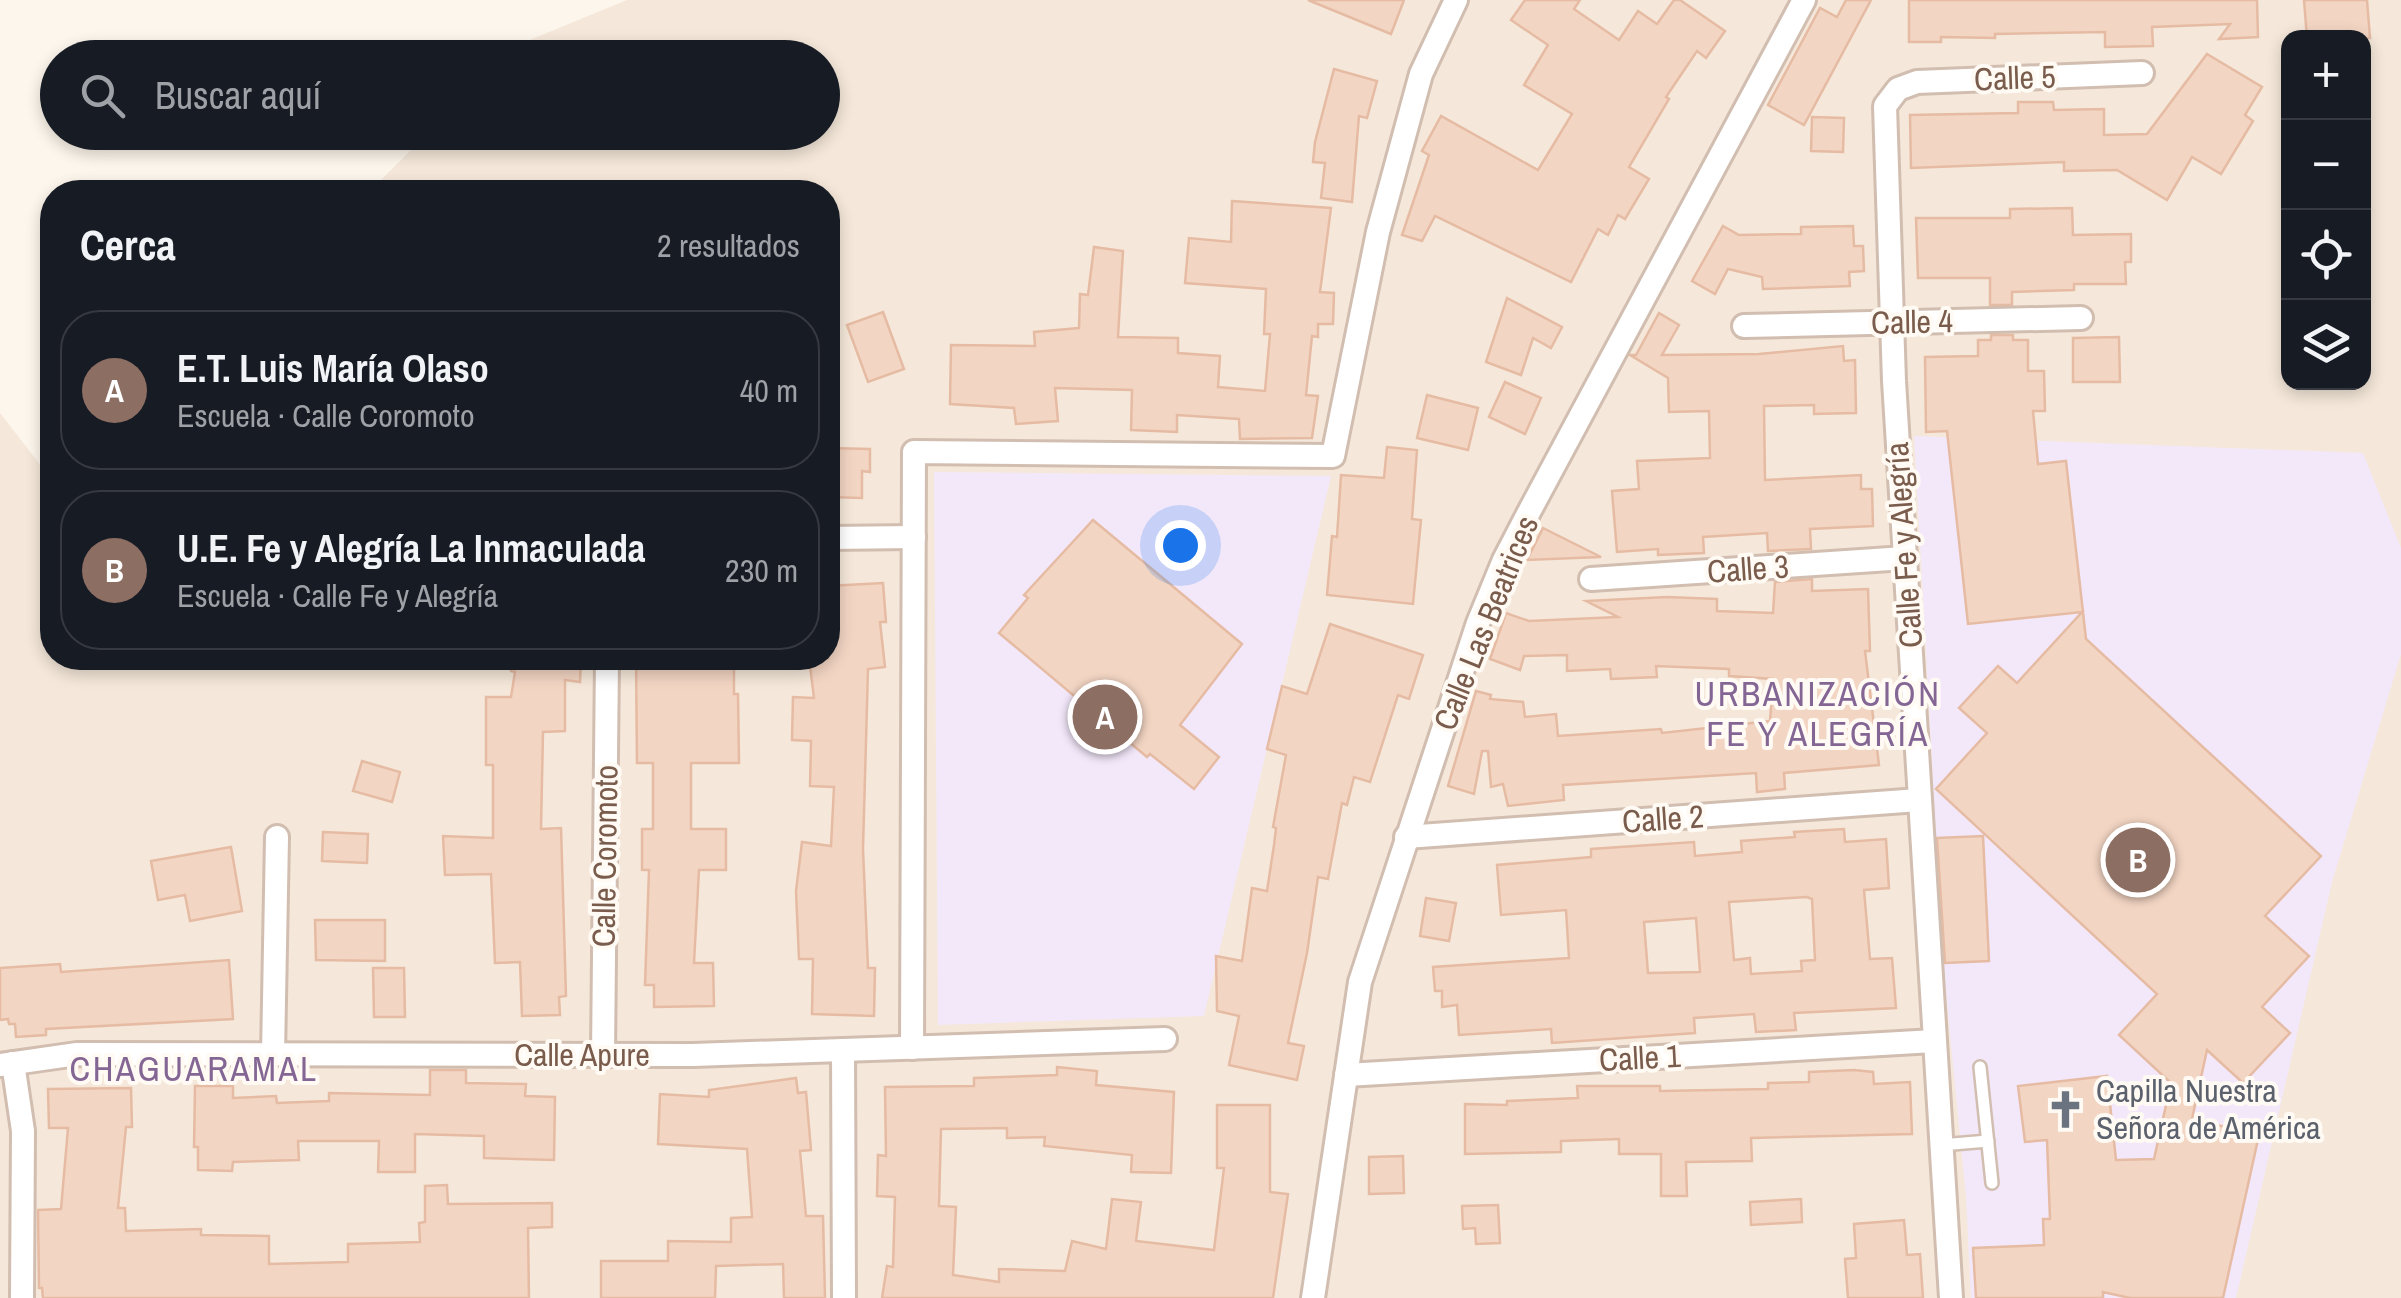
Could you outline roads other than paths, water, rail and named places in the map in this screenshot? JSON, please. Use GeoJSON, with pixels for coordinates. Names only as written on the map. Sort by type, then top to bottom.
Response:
{"type":"FeatureCollection","features":[{"type":"Feature","properties":{"kind":"street"},"geometry":{"type":"LineString","coordinates":[[912,1048],[914,452],[1333,456],[1378,232],[1421,74],[1456,0]]}},
{"type":"Feature","properties":{"kind":"street","name":"Calle Las Beatrices"},"geometry":{"type":"LineString","coordinates":[[1314,1298],[1360,982],[1478,623],[1504,560],[1804,0]]}},
{"type":"Feature","properties":{"kind":"street","name":"Calle 5"},"geometry":{"type":"LineString","coordinates":[[1893,94],[1917,82],[2142,73]]}},
{"type":"Feature","properties":{"kind":"street","name":"Calle Fe y Alegría"},"geometry":{"type":"LineString","coordinates":[[1893,94],[1885,106],[1884,120],[1892,322],[1951,1298]]}},
{"type":"Feature","properties":{"kind":"street","name":"Calle 4"},"geometry":{"type":"LineString","coordinates":[[1744,326],[2080,318]]}},
{"type":"Feature","properties":{"kind":"street"},"geometry":{"type":"LineString","coordinates":[[840,538],[914,537]]}},
{"type":"Feature","properties":{"kind":"street","name":"Calle 3"},"geometry":{"type":"LineString","coordinates":[[1591,579],[1905,558]]}},
{"type":"Feature","properties":{"kind":"street","name":"Calle Coromoto"},"geometry":{"type":"LineString","coordinates":[[603,1055],[607,670]]}},
{"type":"Feature","properties":{"kind":"street","name":"Calle 2"},"geometry":{"type":"LineString","coordinates":[[1406,837],[1920,800]]}},
{"type":"Feature","properties":{"kind":"street"},"geometry":{"type":"LineString","coordinates":[[273,1054],[278,837]]}},
{"type":"Feature","properties":{"kind":"street","name":"Calle Apure"},"geometry":{"type":"LineString","coordinates":[[6,1064],[76,1054],[603,1055],[1165,1039]]}},
{"type":"Feature","properties":{"kind":"street","name":"Calle 1"},"geometry":{"type":"LineString","coordinates":[[1346,1075],[1934,1041]]}},
{"type":"Feature","properties":{"kind":"street"},"geometry":{"type":"LineString","coordinates":[[843,1050],[844,1298]]}},
{"type":"Feature","properties":{"kind":"street"},"geometry":{"type":"LineString","coordinates":[[6,1064],[23,1131],[22,1298]]}},
{"type":"Feature","properties":{"kind":"lane"},"geometry":{"type":"LineString","coordinates":[[1980,1067],[1992,1183]]}},
{"type":"Feature","properties":{"kind":"lane"},"geometry":{"type":"LineString","coordinates":[[1941,1145],[1988,1141]]}},
{"type":"Feature","properties":{"kind":"place","name":"E.T. Luis María Olaso"},"geometry":{"type":"Point","coordinates":[1105,717]}},
{"type":"Feature","properties":{"kind":"place","name":"U.E. Fe y Alegría La Inmaculada"},"geometry":{"type":"Point","coordinates":[2138,860]}},
{"type":"Feature","properties":{"kind":"place","name":"Capilla Nuestra Señora de América"},"geometry":{"type":"Point","coordinates":[2066,1109]}},
{"type":"Feature","properties":{"kind":"district","name":"URBANIZACIÓN FE Y ALEGRÍA"},"geometry":{"type":"Point","coordinates":[1818,714]}},
{"type":"Feature","properties":{"kind":"district","name":"CHAGUARAMAL"},"geometry":{"type":"Point","coordinates":[194,1069]}}]}
